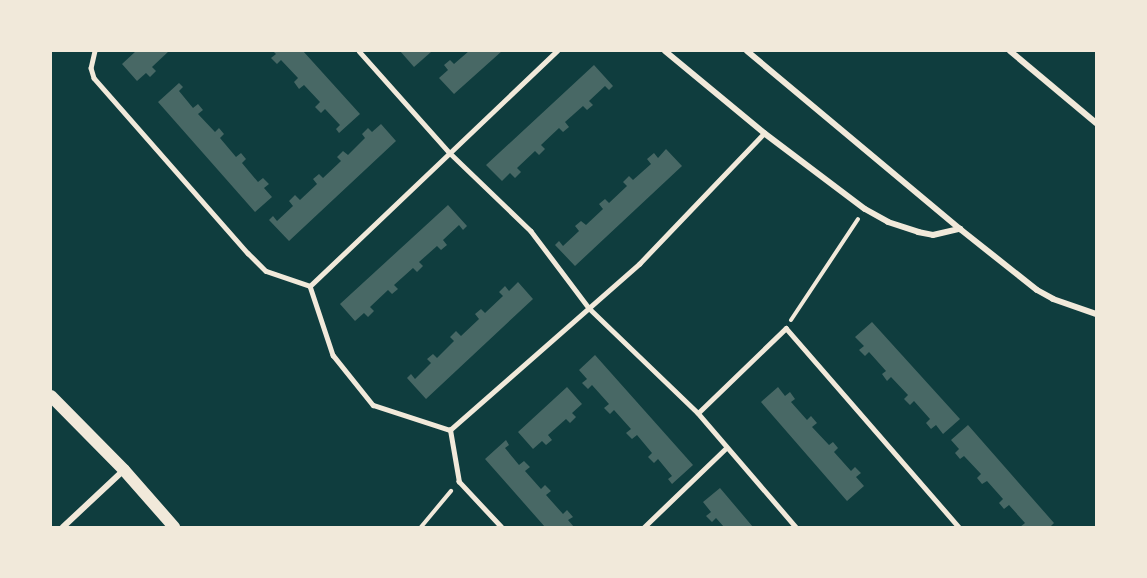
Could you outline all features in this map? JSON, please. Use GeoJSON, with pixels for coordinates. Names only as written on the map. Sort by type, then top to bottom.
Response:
{"type":"FeatureCollection","features":[{"type":"Feature","properties":{"kind":"main road"},"geometry":{"type":"LineString","coordinates":[[51,396],[124,470],[174,527]]}},
{"type":"Feature","properties":{"kind":"street"},"geometry":{"type":"LineString","coordinates":[[665,51],[764,133],[865,209],[888,222],[918,232],[933,235],[960,229]]}},
{"type":"Feature","properties":{"kind":"street"},"geometry":{"type":"LineString","coordinates":[[747,51],[960,229],[1037,290],[1053,299],[1096,314]]}},
{"type":"Feature","properties":{"kind":"street"},"geometry":{"type":"LineString","coordinates":[[1010,51],[1096,123]]}},
{"type":"Feature","properties":{"kind":"street"},"geometry":{"type":"LineString","coordinates":[[63,527],[124,470]]}},
{"type":"Feature","properties":{"kind":"lane"},"geometry":{"type":"LineString","coordinates":[[94,51],[91,68],[94,78],[249,253],[266,271],[310,286]]}},
{"type":"Feature","properties":{"kind":"lane"},"geometry":{"type":"LineString","coordinates":[[359,51],[450,153],[531,231],[589,308],[698,413],[796,527]]}},
{"type":"Feature","properties":{"kind":"lane"},"geometry":{"type":"LineString","coordinates":[[310,286],[557,51]]}},
{"type":"Feature","properties":{"kind":"lane"},"geometry":{"type":"LineString","coordinates":[[450,430],[639,264],[764,133]]}},
{"type":"Feature","properties":{"kind":"lane"},"geometry":{"type":"LineString","coordinates":[[310,286],[333,356],[373,405],[450,430]]}},
{"type":"Feature","properties":{"kind":"lane"},"geometry":{"type":"LineString","coordinates":[[698,413],[786,328],[959,527]]}},
{"type":"Feature","properties":{"kind":"lane"},"geometry":{"type":"LineString","coordinates":[[450,430],[459,482],[501,527]]}},
{"type":"Feature","properties":{"kind":"lane"},"geometry":{"type":"LineString","coordinates":[[644,527],[726,448]]}},
{"type":"Feature","properties":{"kind":"path"},"geometry":{"type":"LineString","coordinates":[[786,328],[865,209]]}},
{"type":"Feature","properties":{"kind":"path"},"geometry":{"type":"LineString","coordinates":[[422,527],[459,482]]}},
{"type":"Feature","properties":{"kind":"building"},"geometry":{"type":"Polygon","coordinates":[[[136,51],[169,51],[152,67],[156,71],[150,77],[146,73],[137,81],[122,64],[136,51]]]}},
{"type":"Feature","properties":{"kind":"building"},"geometry":{"type":"Polygon","coordinates":[[[273,51],[303,51],[360,114],[339,133],[336,129],[340,125],[325,109],[321,113],[315,107],[320,102],[304,85],[299,89],[294,82],[298,78],[281,60],[277,64],[271,58],[276,54],[273,51]]]}},
{"type":"Feature","properties":{"kind":"building"},"geometry":{"type":"Polygon","coordinates":[[[400,51],[429,51],[431,52],[414,67],[400,51]]]}},
{"type":"Feature","properties":{"kind":"building"},"geometry":{"type":"Polygon","coordinates":[[[469,51],[502,51],[454,94],[439,78],[448,70],[444,65],[450,60],[454,64],[469,51]]]}},
{"type":"Feature","properties":{"kind":"building"},"geometry":{"type":"Polygon","coordinates":[[[594,65],[613,86],[609,90],[605,86],[589,101],[593,105],[587,110],[583,106],[565,122],[569,127],[563,132],[559,128],[541,145],[545,149],[539,155],[535,151],[517,168],[521,172],[515,178],[510,173],[502,181],[486,165],[594,65]]]}},
{"type":"Feature","properties":{"kind":"building"},"geometry":{"type":"Polygon","coordinates":[[[179,83],[183,87],[179,91],[193,108],[198,104],[203,110],[198,114],[215,132],[219,128],[224,134],[220,138],[236,157],[241,153],[246,159],[242,163],[258,182],[263,178],[269,184],[264,188],[272,197],[255,212],[158,102],[179,83]]]}},
{"type":"Feature","properties":{"kind":"building"},"geometry":{"type":"Polygon","coordinates":[[[381,124],[396,141],[289,241],[269,220],[273,216],[277,221],[293,206],[289,201],[295,195],[300,200],[317,184],[313,179],[319,174],[323,178],[341,161],[337,157],[343,151],[348,155],[365,138],[362,134],[368,128],[372,132],[381,124]]]}},
{"type":"Feature","properties":{"kind":"building"},"geometry":{"type":"Polygon","coordinates":[[[666,149],[682,166],[575,266],[555,245],[559,241],[563,246],[579,231],[575,226],[581,221],[586,225],[603,209],[599,204],[605,199],[609,203],[627,186],[623,182],[629,176],[633,180],[651,164],[647,159],[654,153],[658,158],[666,149]]]}},
{"type":"Feature","properties":{"kind":"building"},"geometry":{"type":"Polygon","coordinates":[[[448,205],[467,226],[463,230],[459,225],[443,240],[447,245],[441,250],[437,246],[419,262],[423,266],[417,272],[413,268],[394,285],[398,289],[392,294],[388,290],[370,307],[374,311],[368,317],[364,313],[355,321],[340,304],[448,205]]]}},
{"type":"Feature","properties":{"kind":"building"},"geometry":{"type":"Polygon","coordinates":[[[518,282],[533,299],[426,399],[407,378],[411,374],[415,379],[431,363],[427,359],[433,354],[437,358],[454,341],[450,337],[456,331],[461,336],[479,319],[475,314],[481,309],[485,313],[503,296],[499,292],[505,286],[509,291],[518,282]]]}},
{"type":"Feature","properties":{"kind":"building"},"geometry":{"type":"Polygon","coordinates":[[[872,322],[960,419],[943,434],[936,425],[931,429],[926,423],[930,419],[914,401],[910,405],[904,399],[908,395],[891,377],[887,381],[882,374],[886,371],[869,352],[865,356],[859,350],[864,346],[855,337],[872,322]]]}},
{"type":"Feature","properties":{"kind":"building"},"geometry":{"type":"Polygon","coordinates":[[[595,355],[693,465],[672,484],[668,479],[672,476],[658,459],[654,463],[648,457],[652,453],[637,435],[632,439],[626,433],[631,429],[614,410],[610,414],[604,408],[609,404],[592,385],[588,389],[582,383],[587,379],[579,370],[595,355]]]}},
{"type":"Feature","properties":{"kind":"building"},"geometry":{"type":"Polygon","coordinates":[[[567,387],[582,404],[572,413],[576,417],[570,423],[566,419],[548,435],[552,440],[546,445],[542,441],[533,449],[518,432],[567,387]]]}},
{"type":"Feature","properties":{"kind":"building"},"geometry":{"type":"Polygon","coordinates":[[[778,387],[785,396],[790,392],[795,399],[791,402],[807,420],[811,416],[817,423],[812,427],[829,445],[833,442],[838,448],[834,452],[851,471],[855,467],[861,473],[856,477],[864,486],[847,501],[761,402],[778,387]]]}},
{"type":"Feature","properties":{"kind":"building"},"geometry":{"type":"Polygon","coordinates":[[[968,425],[1054,523],[1050,527],[1020,527],[1025,523],[1009,505],[1004,509],[999,503],[1003,499],[987,481],[982,484],[977,478],[981,474],[964,456],[960,459],[955,453],[959,449],[951,440],[968,425]]]}},
{"type":"Feature","properties":{"kind":"building"},"geometry":{"type":"Polygon","coordinates":[[[506,440],[509,445],[505,448],[519,465],[524,461],[530,467],[525,471],[541,489],[545,485],[551,491],[546,495],[563,514],[567,510],[573,517],[568,520],[574,527],[545,527],[485,459],[506,440]]]}},
{"type":"Feature","properties":{"kind":"building"},"geometry":{"type":"Polygon","coordinates":[[[720,488],[753,527],[724,527],[716,518],[712,522],[706,516],[711,512],[703,502],[720,488]]]}}]}
